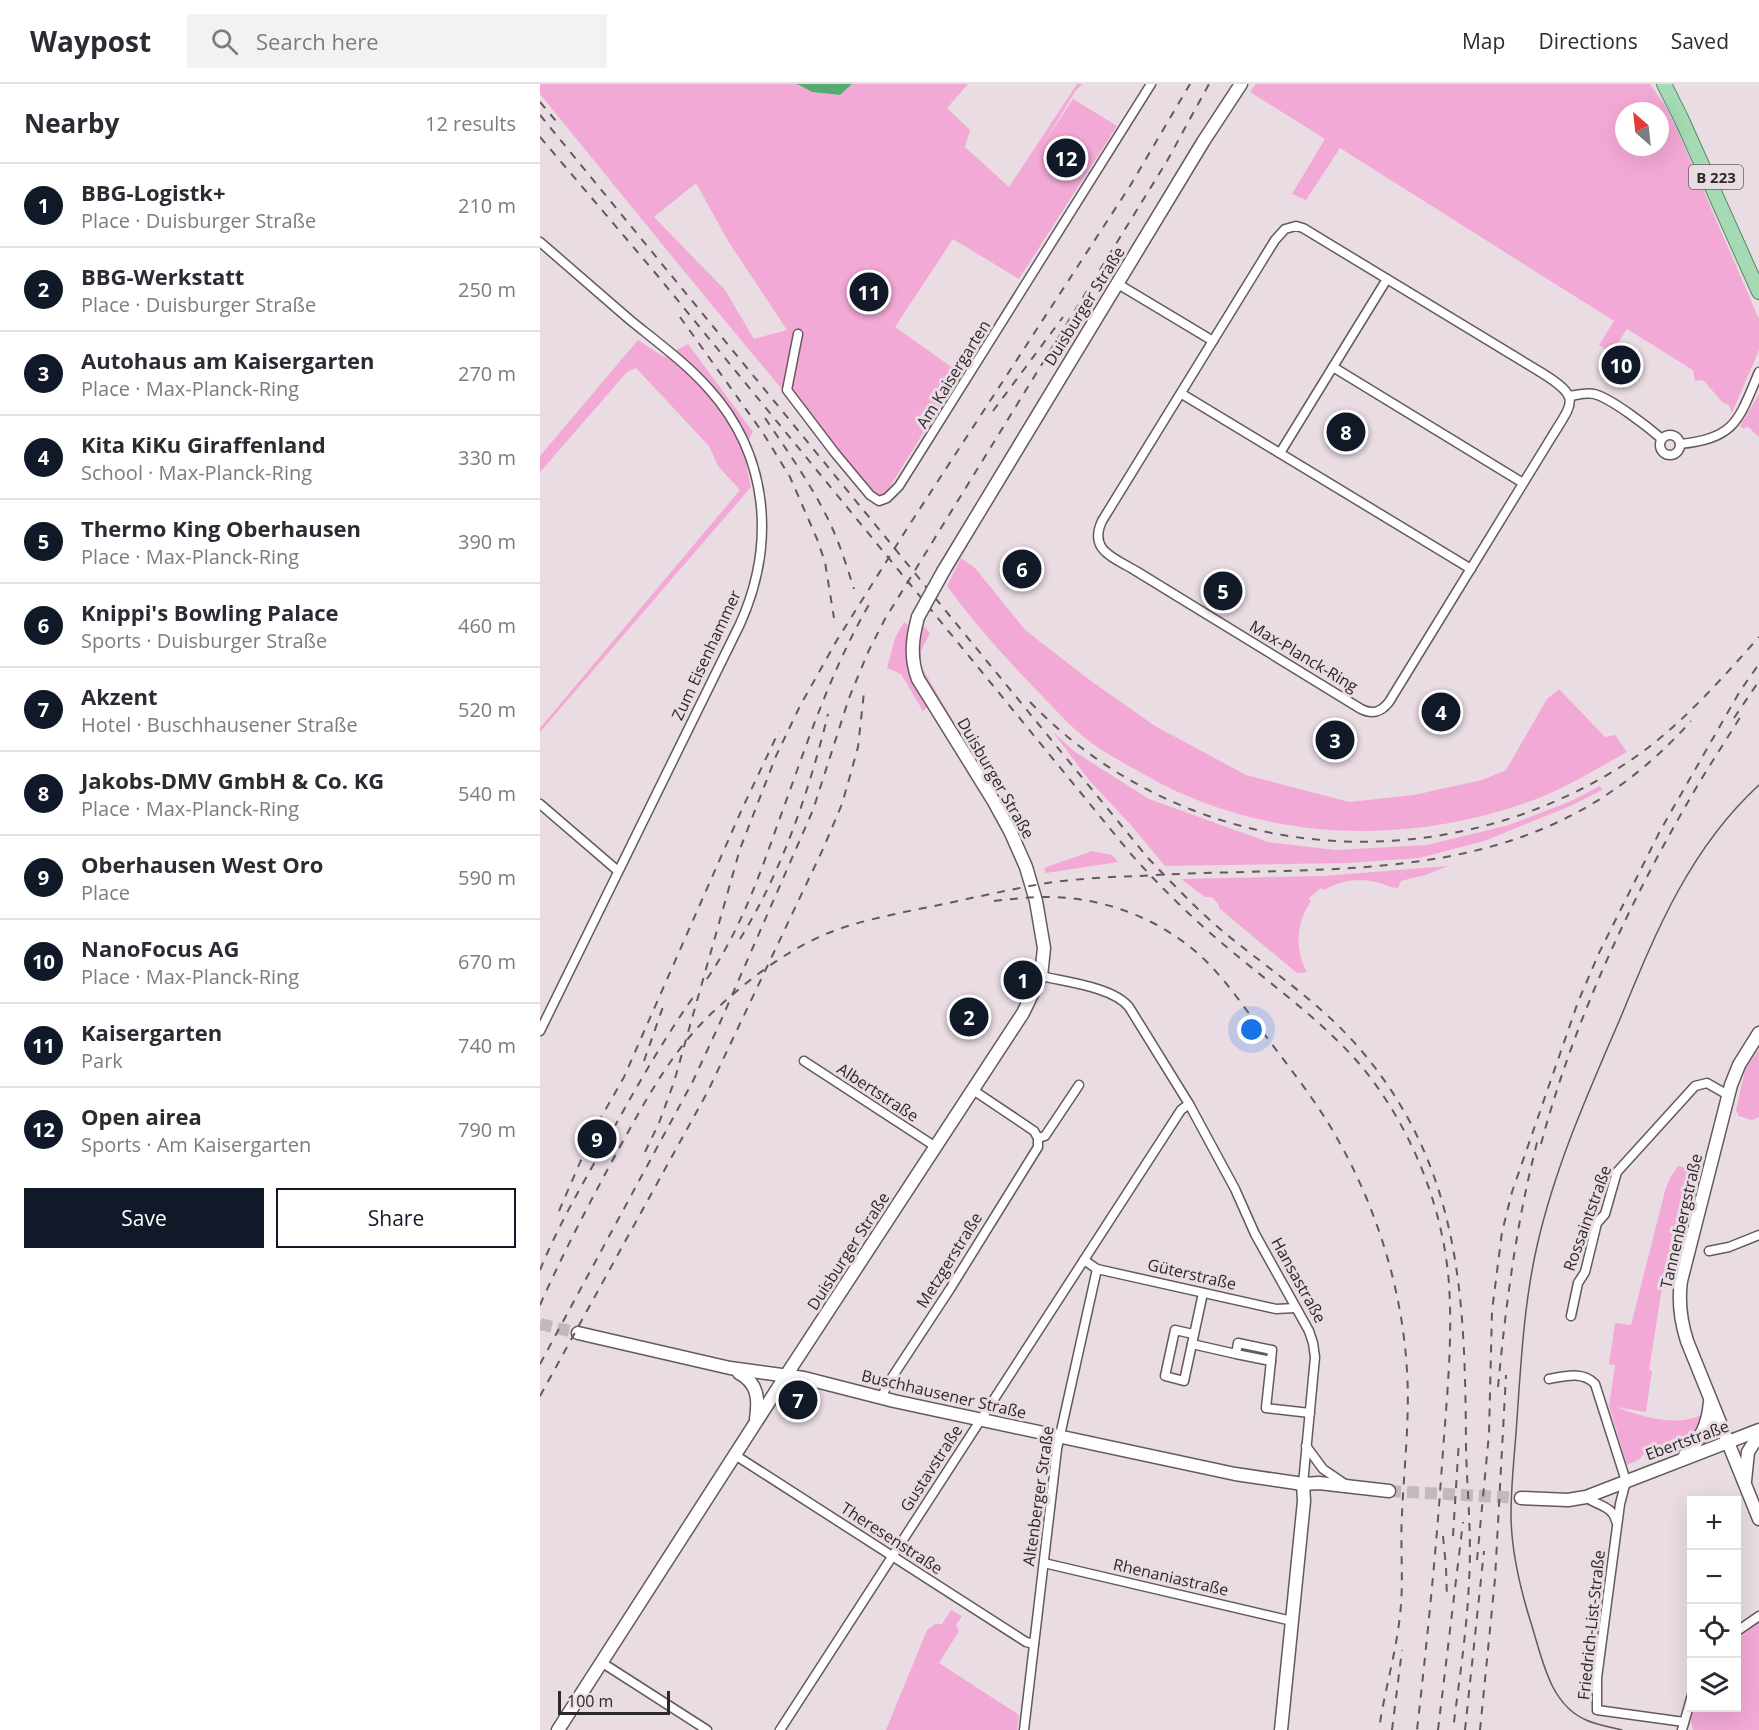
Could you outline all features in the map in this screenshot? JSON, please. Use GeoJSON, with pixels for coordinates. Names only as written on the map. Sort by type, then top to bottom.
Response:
{"type":"FeatureCollection","features":[{"type":"Feature","properties":{"kind":"main road","name":"Duisburger Straße"},"geometry":{"type":"LineString","coordinates":[[558,1730],[1023,1013],[1041,976],[1044,948],[1042,932],[1026,867],[997,808],[918,679],[912,649],[918,617],[944,570],[1203,142],[1241,84]]}},
{"type":"Feature","properties":{"kind":"main road","name":"B 223"},"geometry":{"type":"LineString","coordinates":[[1664,84],[1682,118],[1759,292]]}},
{"type":"Feature","properties":{"kind":"main road","name":"B 223"},"geometry":{"type":"LineString","coordinates":[[1674,84],[1759,270]]}},
{"type":"Feature","properties":{"kind":"main road","name":"Tannenbergstraße"},"geometry":{"type":"LineString","coordinates":[[1759,1033],[1739,1065],[1728,1095],[1680,1288],[1680,1315],[1683,1329],[1759,1519]]}},
{"type":"Feature","properties":{"kind":"main road","name":"Buschhausener Straße"},"geometry":{"type":"LineString","coordinates":[[578,1333],[730,1368],[804,1378],[894,1401],[1235,1474],[1303,1484]]}},
{"type":"Feature","properties":{"kind":"main road"},"geometry":{"type":"LineString","coordinates":[[730,1368],[748,1378],[755,1389],[758,1398],[755,1425]]}},
{"type":"Feature","properties":{"kind":"main road"},"geometry":{"type":"LineString","coordinates":[[1682,1458],[1695,1445],[1704,1431],[1709,1416],[1710,1401]]}},
{"type":"Feature","properties":{"kind":"main road","name":"Ebertstraße"},"geometry":{"type":"LineString","coordinates":[[1521,1498],[1568,1500],[1586,1497],[1710,1447],[1759,1430]]}},
{"type":"Feature","properties":{"kind":"main road"},"geometry":{"type":"LineString","coordinates":[[1745,1482],[1748,1452],[1759,1435]]}},
{"type":"Feature","properties":{"kind":"main road"},"geometry":{"type":"LineString","coordinates":[[1303,1484],[1319,1483],[1389,1491]]}},
{"type":"Feature","properties":{"kind":"main road","name":"Hansastraße"},"geometry":{"type":"LineString","coordinates":[[1281,1730],[1304,1501],[1303,1484]]}},
{"type":"Feature","properties":{"kind":"street","name":"Am Kaisergarten"},"geometry":{"type":"LineString","coordinates":[[798,334],[787,390],[870,495],[879,501],[887,498],[899,486],[912,466],[1151,84]]}},
{"type":"Feature","properties":{"kind":"street","name":"Max-Planck-Ring"},"geometry":{"type":"LineString","coordinates":[[1288,227],[1303,228],[1387,279],[1565,388],[1570,396],[1570,406],[1389,702],[1377,712],[1361,709],[1106,552],[1099,544],[1097,535],[1102,521],[1276,238],[1288,227]]}},
{"type":"Feature","properties":{"kind":"street","name":"Zum Eisenhammer"},"geometry":{"type":"LineString","coordinates":[[540,242],[668,351],[710,390],[725,409],[744,442],[754,470],[763,526],[762,550],[751,600],[540,1031]]}},
{"type":"Feature","properties":{"kind":"street"},"geometry":{"type":"LineString","coordinates":[[1280,453],[1387,279]]}},
{"type":"Feature","properties":{"kind":"street"},"geometry":{"type":"LineString","coordinates":[[1118,284],[1213,341]]}},
{"type":"Feature","properties":{"kind":"street"},"geometry":{"type":"LineString","coordinates":[[1333,367],[1523,483]]}},
{"type":"Feature","properties":{"kind":"street"},"geometry":{"type":"LineString","coordinates":[[1680,444],[1708,440],[1730,428],[1741,413],[1759,372]]}},
{"type":"Feature","properties":{"kind":"street"},"geometry":{"type":"LineString","coordinates":[[1570,396],[1586,393],[1599,396],[1645,424],[1662,439]]}},
{"type":"Feature","properties":{"kind":"street"},"geometry":{"type":"LineString","coordinates":[[1182,394],[1471,570]]}},
{"type":"Feature","properties":{"kind":"street"},"geometry":{"type":"LineString","coordinates":[[1665,436],[1673,436],[1680,444],[1677,453],[1668,455],[1660,449],[1665,436]]}},
{"type":"Feature","properties":{"kind":"street"},"geometry":{"type":"LineString","coordinates":[[540,804],[618,871]]}},
{"type":"Feature","properties":{"kind":"street","name":"Hansastraße"},"geometry":{"type":"LineString","coordinates":[[1041,976],[1110,994],[1124,1001],[1189,1104],[1235,1190],[1255,1234],[1309,1331],[1315,1352],[1303,1484]]}},
{"type":"Feature","properties":{"kind":"street","name":"Albertstraße"},"geometry":{"type":"LineString","coordinates":[[804,1061],[936,1147]]}},
{"type":"Feature","properties":{"kind":"street","name":"Rossaintstraße"},"geometry":{"type":"LineString","coordinates":[[1571,1316],[1578,1283],[1585,1272],[1597,1223],[1605,1214],[1619,1168],[1697,1084],[1707,1083],[1728,1095]]}},
{"type":"Feature","properties":{"kind":"street","name":"Metzgerstraße"},"geometry":{"type":"LineString","coordinates":[[882,1397],[887,1385],[1037,1150],[1038,1138],[1045,1136],[1079,1086]]}},
{"type":"Feature","properties":{"kind":"street"},"geometry":{"type":"LineString","coordinates":[[973,1090],[1031,1128],[1038,1138]]}},
{"type":"Feature","properties":{"kind":"street","name":"Gustavstraße"},"geometry":{"type":"LineString","coordinates":[[780,1730],[1181,1110],[1189,1104]]}},
{"type":"Feature","properties":{"kind":"street"},"geometry":{"type":"LineString","coordinates":[[1709,1251],[1729,1247],[1759,1235]]}},
{"type":"Feature","properties":{"kind":"street","name":"Güterstraße"},"geometry":{"type":"LineString","coordinates":[[1084,1260],[1097,1269],[1276,1309],[1295,1308]]}},
{"type":"Feature","properties":{"kind":"street","name":"Altenberger Straße"},"geometry":{"type":"LineString","coordinates":[[1024,1730],[1060,1437],[1097,1269]]}},
{"type":"Feature","properties":{"kind":"street"},"geometry":{"type":"LineString","coordinates":[[1193,1334],[1175,1330],[1165,1376],[1184,1382],[1203,1293]]}},
{"type":"Feature","properties":{"kind":"street"},"geometry":{"type":"LineString","coordinates":[[1192,1344],[1271,1361],[1266,1408],[1310,1413]]}},
{"type":"Feature","properties":{"kind":"street"},"geometry":{"type":"LineString","coordinates":[[1549,1379],[1584,1377],[1595,1384],[1626,1480]]}},
{"type":"Feature","properties":{"kind":"street"},"geometry":{"type":"LineString","coordinates":[[1306,1446],[1323,1469],[1348,1486]]}},
{"type":"Feature","properties":{"kind":"street","name":"Theresenstraße"},"geometry":{"type":"LineString","coordinates":[[735,1455],[1026,1642],[1034,1644]]}},
{"type":"Feature","properties":{"kind":"street","name":"Friedrich-List-Straße"},"geometry":{"type":"LineString","coordinates":[[1626,1480],[1620,1504],[1597,1678],[1597,1710],[1683,1726]]}},
{"type":"Feature","properties":{"kind":"street"},"geometry":{"type":"LineString","coordinates":[[1586,1497],[1595,1504],[1611,1510],[1616,1518],[1617,1527]]}},
{"type":"Feature","properties":{"kind":"street","name":"Rhenaniastraße"},"geometry":{"type":"LineString","coordinates":[[1044,1563],[1292,1621]]}},
{"type":"Feature","properties":{"kind":"street"},"geometry":{"type":"LineString","coordinates":[[1741,1629],[1759,1616]]}},
{"type":"Feature","properties":{"kind":"street"},"geometry":{"type":"LineString","coordinates":[[601,1662],[707,1730]]}},
{"type":"Feature","properties":{"kind":"shaded area"},"geometry":{"type":"Polygon","coordinates":[[[540,84],[797,84],[812,92],[839,95],[852,84],[968,84],[947,108],[970,130],[965,147],[1009,187],[1077,84],[1083,84],[1076,90],[1042,146],[1073,99],[1117,126],[1019,279],[953,239],[895,327],[960,373],[880,503],[751,352],[540,94],[540,84]],[[696,183],[654,217],[725,290],[754,339],[787,330],[728,241],[696,183]]]}},
{"type":"Feature","properties":{"kind":"shaded area"},"geometry":{"type":"Polygon","coordinates":[[[797,84],[852,84],[840,95],[812,92],[797,84]]]}},
{"type":"Feature","properties":{"kind":"shaded area"},"geometry":{"type":"Polygon","coordinates":[[[1256,84],[1650,84],[1663,102],[1615,102],[1615,156],[1669,156],[1669,114],[1759,319],[1759,350],[1732,413],[1729,405],[1722,402],[1705,382],[1695,381],[1693,370],[1627,329],[1611,353],[1599,345],[1614,321],[1340,148],[1306,200],[1292,194],[1325,139],[1250,92],[1256,84]]]}},
{"type":"Feature","properties":{"kind":"shaded area"},"geometry":{"type":"Polygon","coordinates":[[[638,340],[664,357],[688,344],[753,432],[743,449],[751,487],[540,732],[540,728],[740,490],[718,466],[709,446],[636,368],[627,372],[540,472],[540,456],[638,340]]]}},
{"type":"Feature","properties":{"kind":"shaded area"},"geometry":{"type":"Polygon","coordinates":[[[1759,394],[1759,437],[1747,426],[1744,429],[1740,426],[1759,394]]]}},
{"type":"Feature","properties":{"kind":"shaded area"},"geometry":{"type":"Polygon","coordinates":[[[961,558],[975,568],[1025,630],[1091,681],[1155,726],[1246,775],[1349,802],[1414,795],[1482,780],[1506,770],[1547,699],[1559,689],[1605,737],[1615,735],[1627,752],[1539,798],[1490,814],[1441,825],[1390,830],[1339,830],[1288,825],[1239,814],[1191,798],[1118,760],[1084,738],[994,644],[947,586],[961,558]]]}},
{"type":"Feature","properties":{"kind":"shaded area"},"geometry":{"type":"Polygon","coordinates":[[[916,617],[930,633],[921,651],[921,666],[1026,851],[1022,853],[930,704],[923,711],[901,674],[887,668],[895,638],[904,622],[911,628],[916,617]]]}},
{"type":"Feature","properties":{"kind":"shaded area"},"geometry":{"type":"Polygon","coordinates":[[[1053,732],[1075,752],[1149,799],[1268,842],[1335,850],[1427,845],[1509,825],[1569,802],[1600,786],[1602,790],[1568,807],[1484,841],[1419,858],[1348,863],[1165,866],[1089,780],[1053,732]]]}},
{"type":"Feature","properties":{"kind":"shaded area"},"geometry":{"type":"Polygon","coordinates":[[[1092,851],[1112,855],[1118,862],[1046,873],[1044,868],[1092,851]]]}},
{"type":"Feature","properties":{"kind":"shaded area"},"geometry":{"type":"Polygon","coordinates":[[[1448,866],[1401,881],[1398,888],[1358,880],[1337,884],[1324,890],[1321,888],[1308,899],[1311,901],[1302,918],[1298,936],[1300,954],[1307,972],[1297,973],[1219,908],[1212,897],[1205,897],[1181,879],[1323,876],[1448,866]]]}},
{"type":"Feature","properties":{"kind":"shaded area"},"geometry":{"type":"Polygon","coordinates":[[[1759,1049],[1759,1117],[1752,1120],[1739,1116],[1736,1110],[1745,1070],[1759,1049]]]}},
{"type":"Feature","properties":{"kind":"shaded area"},"geometry":{"type":"Polygon","coordinates":[[[1678,1166],[1696,1170],[1666,1288],[1662,1288],[1649,1370],[1652,1371],[1646,1412],[1616,1407],[1659,1419],[1681,1420],[1702,1415],[1693,1438],[1660,1451],[1653,1458],[1645,1452],[1640,1459],[1627,1465],[1609,1406],[1615,1365],[1609,1364],[1615,1323],[1631,1325],[1665,1191],[1678,1166]]]}},
{"type":"Feature","properties":{"kind":"shaded area"},"geometry":{"type":"Polygon","coordinates":[[[951,1610],[962,1616],[956,1625],[959,1631],[939,1663],[1019,1715],[1017,1730],[886,1730],[927,1630],[935,1624],[942,1624],[951,1610]]]}},
{"type":"Feature","properties":{"kind":"shaded area"},"geometry":{"type":"Polygon","coordinates":[[[1759,1622],[1759,1730],[1693,1730],[1691,1712],[1741,1712],[1741,1637],[1759,1622]]]}},
{"type":"Feature","properties":{"kind":"tunnel"},"geometry":{"type":"LineString","coordinates":[[540,1324],[578,1333]]}},
{"type":"Feature","properties":{"kind":"tunnel"},"geometry":{"type":"LineString","coordinates":[[1389,1491],[1521,1498]]}},
{"type":"Feature","properties":{"kind":"tram line"},"geometry":{"type":"LineString","coordinates":[[1622,1730],[1599,1725],[1573,1713],[1555,1691],[1543,1664],[1517,1569],[1511,1514],[1529,1289],[1544,1217],[1563,1159],[1584,1103],[1661,924],[1693,865],[1734,810],[1759,785]]}},
{"type":"Feature","properties":{"kind":"railway"},"geometry":{"type":"LineString","coordinates":[[645,1152],[659,1123],[674,1082],[740,849],[776,756],[800,706],[837,640],[1130,186],[1190,84]]}},
{"type":"Feature","properties":{"kind":"railway"},"geometry":{"type":"LineString","coordinates":[[540,1364],[693,1081],[719,1025],[813,810],[849,698],[885,619],[1167,161],[1209,84]]}},
{"type":"Feature","properties":{"kind":"railway"},"geometry":{"type":"LineString","coordinates":[[540,102],[556,121]]}},
{"type":"Feature","properties":{"kind":"railway"},"geometry":{"type":"LineString","coordinates":[[540,115],[1148,858],[1216,925],[1334,1021],[1365,1055],[1397,1100],[1422,1146],[1439,1192],[1452,1241],[1459,1290],[1463,1341],[1470,1564],[1465,1637],[1453,1730]]}},
{"type":"Feature","properties":{"kind":"railway"},"geometry":{"type":"LineString","coordinates":[[540,137],[657,275],[1130,853],[1194,918],[1342,1045],[1375,1084],[1392,1109],[1420,1165],[1431,1194],[1445,1254],[1450,1307],[1440,1498],[1417,1730]]}},
{"type":"Feature","properties":{"kind":"railway"},"geometry":{"type":"LineString","coordinates":[[680,317],[763,433],[790,477],[825,562],[834,618]]}},
{"type":"Feature","properties":{"kind":"railway"},"geometry":{"type":"LineString","coordinates":[[993,411],[1063,317]]}},
{"type":"Feature","properties":{"kind":"railway"},"geometry":{"type":"LineString","coordinates":[[765,418],[802,473],[827,517],[840,546],[854,589]]}},
{"type":"Feature","properties":{"kind":"railway"},"geometry":{"type":"LineString","coordinates":[[707,979],[729,943],[747,905],[830,684],[870,603]]}},
{"type":"Feature","properties":{"kind":"railway"},"geometry":{"type":"LineString","coordinates":[[1030,702],[1092,756],[1161,796],[1234,824],[1311,839],[1390,841],[1468,830],[1544,806],[1617,769],[1657,741],[1675,725],[1710,691],[1759,637]]}},
{"type":"Feature","properties":{"kind":"railway"},"geometry":{"type":"LineString","coordinates":[[1477,1560],[1489,1434],[1492,1311],[1502,1232],[1512,1192],[1578,1002],[1599,953],[1660,831],[1740,691],[1759,664]]}},
{"type":"Feature","properties":{"kind":"railway"},"geometry":{"type":"LineString","coordinates":[[1734,718],[1759,681]]}},
{"type":"Feature","properties":{"kind":"railway"},"geometry":{"type":"LineString","coordinates":[[540,1396],[708,1091],[823,849],[842,804],[858,747],[864,692]]}},
{"type":"Feature","properties":{"kind":"railway"},"geometry":{"type":"LineString","coordinates":[[740,939],[769,886],[793,830],[828,714]]}},
{"type":"Feature","properties":{"kind":"railway"},"geometry":{"type":"LineString","coordinates":[[1541,1144],[1554,1098],[1586,1009],[1625,921],[1668,837],[1742,714]]}},
{"type":"Feature","properties":{"kind":"railway"},"geometry":{"type":"LineString","coordinates":[[540,1305],[611,1163],[652,1090],[674,1057],[700,1025],[728,998],[758,974],[807,943],[842,928],[880,917],[1053,882],[1114,877],[1364,867],[1435,859],[1503,843],[1569,817],[1631,777],[1691,721]]}},
{"type":"Feature","properties":{"kind":"railway"},"geometry":{"type":"LineString","coordinates":[[559,1211],[594,1130],[624,1077],[742,809],[779,731]]}},
{"type":"Feature","properties":{"kind":"railway"},"geometry":{"type":"LineString","coordinates":[[994,901],[1047,897],[1069,898],[1112,906],[1153,923],[1189,946],[1214,969],[1229,987],[1305,1088],[1327,1121],[1358,1179],[1392,1273],[1404,1338],[1408,1389],[1401,1603],[1396,1644],[1379,1730]]}},
{"type":"Feature","properties":{"kind":"railway"},"geometry":{"type":"LineString","coordinates":[[540,1270],[571,1206],[626,1106],[694,996]]}},
{"type":"Feature","properties":{"kind":"railway"},"geometry":{"type":"LineString","coordinates":[[644,1061],[665,1001]]}},
{"type":"Feature","properties":{"kind":"railway"},"geometry":{"type":"LineString","coordinates":[[1498,1387],[1513,1260],[1524,1197],[1539,1135]]}},
{"type":"Feature","properties":{"kind":"railway"},"geometry":{"type":"LineString","coordinates":[[1480,1730],[1495,1579],[1506,1375]]}},
{"type":"Feature","properties":{"kind":"railway"},"geometry":{"type":"LineString","coordinates":[[1453,1536],[1459,1440]]}},
{"type":"Feature","properties":{"kind":"railway"},"geometry":{"type":"LineString","coordinates":[[1438,1730],[1463,1522]]}},
{"type":"Feature","properties":{"kind":"railway"},"geometry":{"type":"LineString","coordinates":[[1443,1536],[1447,1599]]}},
{"type":"Feature","properties":{"kind":"railway"},"geometry":{"type":"LineString","coordinates":[[1465,1730],[1484,1551]]}},
{"type":"Feature","properties":{"kind":"railway"},"geometry":{"type":"LineString","coordinates":[[1392,1730],[1402,1650]]}},
{"type":"Feature","properties":{"kind":"place","name":"Open airea"},"geometry":{"type":"Point","coordinates":[1066,158]}},
{"type":"Feature","properties":{"kind":"place","name":"Kaisergarten"},"geometry":{"type":"Point","coordinates":[869,292]}},
{"type":"Feature","properties":{"kind":"place","name":"NanoFocus AG"},"geometry":{"type":"Point","coordinates":[1621,365]}},
{"type":"Feature","properties":{"kind":"place","name":"Jakobs-DMV GmbH & Co. KG"},"geometry":{"type":"Point","coordinates":[1346,432]}},
{"type":"Feature","properties":{"kind":"place","name":"Knippi's Bowling Palace"},"geometry":{"type":"Point","coordinates":[1022,569]}},
{"type":"Feature","properties":{"kind":"place","name":"Thermo King Oberhausen"},"geometry":{"type":"Point","coordinates":[1223,591]}},
{"type":"Feature","properties":{"kind":"place","name":"Kita KiKu Giraffenland"},"geometry":{"type":"Point","coordinates":[1441,712]}},
{"type":"Feature","properties":{"kind":"place","name":"Autohaus am Kaisergarten"},"geometry":{"type":"Point","coordinates":[1335,740]}},
{"type":"Feature","properties":{"kind":"place","name":"BBG-Logistk+"},"geometry":{"type":"Point","coordinates":[1023,980]}},
{"type":"Feature","properties":{"kind":"place","name":"BBG-Werkstatt"},"geometry":{"type":"Point","coordinates":[969,1017]}},
{"type":"Feature","properties":{"kind":"place","name":"Oberhausen West Oro"},"geometry":{"type":"Point","coordinates":[597,1139]}},
{"type":"Feature","properties":{"kind":"place","name":"Akzent"},"geometry":{"type":"Point","coordinates":[798,1400]}}]}
